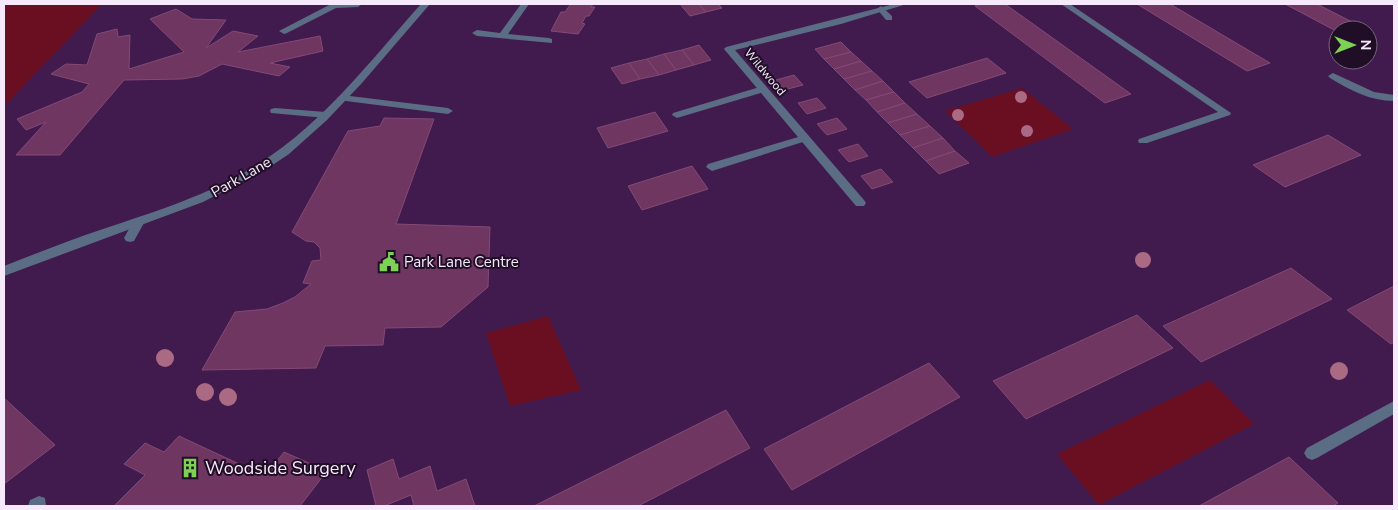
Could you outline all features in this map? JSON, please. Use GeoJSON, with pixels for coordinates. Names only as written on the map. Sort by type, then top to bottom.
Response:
{"type":"FeatureCollection","features":[{"type":"Feature","properties":{"kind":"street"},"geometry":{"type":"LineString","coordinates":[[284,31],[334,5],[358,4]]}},
{"type":"Feature","properties":{"kind":"street","name":"Park Lane"},"geometry":{"type":"LineString","coordinates":[[4,271],[210,196],[250,174],[283,152],[326,115],[426,4]]}},
{"type":"Feature","properties":{"kind":"street"},"geometry":{"type":"LineString","coordinates":[[502,36],[525,4]]}},
{"type":"Feature","properties":{"kind":"street"},"geometry":{"type":"LineString","coordinates":[[865,4],[890,18]]}},
{"type":"Feature","properties":{"kind":"street","name":"Wildwood"},"geometry":{"type":"LineString","coordinates":[[860,203],[729,49],[903,4]]}},
{"type":"Feature","properties":{"kind":"street"},"geometry":{"type":"LineString","coordinates":[[1066,4],[1226,113],[1143,142]]}},
{"type":"Feature","properties":{"kind":"street"},"geometry":{"type":"LineString","coordinates":[[477,33],[549,41]]}},
{"type":"Feature","properties":{"kind":"street"},"geometry":{"type":"LineString","coordinates":[[1333,76],[1362,90],[1386,98],[1394,98]]}},
{"type":"Feature","properties":{"kind":"street"},"geometry":{"type":"LineString","coordinates":[[677,115],[763,90]]}},
{"type":"Feature","properties":{"kind":"street"},"geometry":{"type":"LineString","coordinates":[[342,98],[448,111]]}},
{"type":"Feature","properties":{"kind":"street"},"geometry":{"type":"LineString","coordinates":[[276,111],[326,115]]}},
{"type":"Feature","properties":{"kind":"street"},"geometry":{"type":"LineString","coordinates":[[712,167],[805,138]]}},
{"type":"Feature","properties":{"kind":"street"},"geometry":{"type":"LineString","coordinates":[[130,238],[138,223]]}},
{"type":"Feature","properties":{"kind":"street"},"geometry":{"type":"LineString","coordinates":[[1312,453],[1394,407]]}},
{"type":"Feature","properties":{"kind":"shaded area"},"geometry":{"type":"Polygon","coordinates":[[[4,4],[102,4],[4,106],[4,4]]]}},
{"type":"Feature","properties":{"kind":"shaded area"},"geometry":{"type":"Polygon","coordinates":[[[1022,88],[1073,129],[992,157],[945,111],[1022,88]]]}},
{"type":"Feature","properties":{"kind":"shaded area"},"geometry":{"type":"Polygon","coordinates":[[[548,316],[581,390],[510,406],[486,333],[548,316]]]}},
{"type":"Feature","properties":{"kind":"shaded area"},"geometry":{"type":"Polygon","coordinates":[[[1210,380],[1254,424],[1099,505],[1057,454],[1210,380]]]}},
{"type":"Feature","properties":{"kind":"building"},"geometry":{"type":"Polygon","coordinates":[[[567,4],[593,4],[591,7],[595,7],[589,16],[586,16],[582,23],[585,24],[578,34],[551,31],[561,12],[565,12],[570,5],[567,4]]]}},
{"type":"Feature","properties":{"kind":"building"},"geometry":{"type":"Polygon","coordinates":[[[680,4],[699,4],[706,12],[690,16],[680,4]]]}},
{"type":"Feature","properties":{"kind":"building"},"geometry":{"type":"Polygon","coordinates":[[[699,4],[718,4],[722,8],[706,12],[699,4]]]}},
{"type":"Feature","properties":{"kind":"building"},"geometry":{"type":"Polygon","coordinates":[[[1005,4],[1131,94],[1105,103],[975,6],[1005,4]]]}},
{"type":"Feature","properties":{"kind":"building"},"geometry":{"type":"Polygon","coordinates":[[[1137,4],[1170,4],[1270,63],[1247,71],[1137,4]]]}},
{"type":"Feature","properties":{"kind":"building"},"geometry":{"type":"Polygon","coordinates":[[[1285,4],[1317,4],[1348,20],[1328,20],[1328,27],[1285,4]]]}},
{"type":"Feature","properties":{"kind":"building"},"geometry":{"type":"Polygon","coordinates":[[[176,9],[192,19],[226,20],[206,48],[233,31],[258,36],[238,52],[320,36],[323,51],[270,63],[290,67],[279,76],[222,64],[199,76],[182,79],[124,80],[60,155],[16,155],[46,122],[26,130],[17,119],[82,92],[89,84],[51,74],[66,64],[87,65],[97,34],[117,29],[118,37],[130,35],[129,69],[184,52],[150,19],[176,9]]]}},
{"type":"Feature","properties":{"kind":"building"},"geometry":{"type":"Polygon","coordinates":[[[841,42],[851,52],[824,59],[815,49],[841,42]]]}},
{"type":"Feature","properties":{"kind":"building"},"geometry":{"type":"Polygon","coordinates":[[[699,45],[711,60],[694,65],[682,50],[699,45]]]}},
{"type":"Feature","properties":{"kind":"building"},"geometry":{"type":"Polygon","coordinates":[[[682,50],[694,65],[676,70],[664,54],[682,50]]]}},
{"type":"Feature","properties":{"kind":"building"},"geometry":{"type":"Polygon","coordinates":[[[851,52],[861,61],[834,69],[824,59],[851,52]]]}},
{"type":"Feature","properties":{"kind":"building"},"geometry":{"type":"Polygon","coordinates":[[[664,54],[676,70],[659,75],[647,59],[664,54]]]}},
{"type":"Feature","properties":{"kind":"building"},"geometry":{"type":"Polygon","coordinates":[[[987,58],[1006,73],[927,98],[909,82],[987,58]]]}},
{"type":"Feature","properties":{"kind":"building"},"geometry":{"type":"Polygon","coordinates":[[[647,59],[659,75],[640,79],[629,63],[647,59]]]}},
{"type":"Feature","properties":{"kind":"building"},"geometry":{"type":"Polygon","coordinates":[[[861,61],[872,71],[844,79],[834,69],[861,61]]]}},
{"type":"Feature","properties":{"kind":"building"},"geometry":{"type":"Polygon","coordinates":[[[629,63],[640,79],[622,84],[611,68],[629,63]]]}},
{"type":"Feature","properties":{"kind":"building"},"geometry":{"type":"Polygon","coordinates":[[[872,71],[883,81],[855,90],[844,79],[872,71]]]}},
{"type":"Feature","properties":{"kind":"building"},"geometry":{"type":"Polygon","coordinates":[[[794,75],[803,85],[784,90],[776,80],[794,75]]]}},
{"type":"Feature","properties":{"kind":"building"},"geometry":{"type":"Polygon","coordinates":[[[883,81],[894,92],[866,100],[855,90],[883,81]]]}},
{"type":"Feature","properties":{"kind":"building"},"geometry":{"type":"Polygon","coordinates":[[[894,92],[905,103],[877,112],[866,100],[894,92]]]}},
{"type":"Feature","properties":{"kind":"building"},"geometry":{"type":"Polygon","coordinates":[[[817,98],[826,108],[807,114],[798,103],[817,98]]]}},
{"type":"Feature","properties":{"kind":"building"},"geometry":{"type":"Polygon","coordinates":[[[905,103],[917,114],[888,123],[877,112],[905,103]]]}},
{"type":"Feature","properties":{"kind":"building"},"geometry":{"type":"Polygon","coordinates":[[[655,112],[668,131],[608,148],[597,128],[655,112]]]}},
{"type":"Feature","properties":{"kind":"building"},"geometry":{"type":"Polygon","coordinates":[[[917,114],[930,126],[900,135],[888,123],[917,114]]]}},
{"type":"Feature","properties":{"kind":"building"},"geometry":{"type":"Polygon","coordinates":[[[384,118],[434,119],[396,224],[490,227],[488,287],[441,327],[385,328],[383,345],[325,346],[316,368],[202,370],[235,312],[267,309],[295,297],[311,284],[303,283],[312,261],[321,260],[320,248],[314,242],[306,241],[292,232],[348,131],[380,126],[384,118]]]}},
{"type":"Feature","properties":{"kind":"building"},"geometry":{"type":"Polygon","coordinates":[[[837,118],[847,129],[827,135],[817,124],[837,118]]]}},
{"type":"Feature","properties":{"kind":"building"},"geometry":{"type":"Polygon","coordinates":[[[930,126],[943,138],[913,148],[900,135],[930,126]]]}},
{"type":"Feature","properties":{"kind":"building"},"geometry":{"type":"Polygon","coordinates":[[[1328,135],[1361,155],[1285,187],[1253,165],[1328,135]]]}},
{"type":"Feature","properties":{"kind":"building"},"geometry":{"type":"Polygon","coordinates":[[[943,138],[955,151],[926,161],[913,148],[943,138]]]}},
{"type":"Feature","properties":{"kind":"building"},"geometry":{"type":"Polygon","coordinates":[[[858,144],[868,156],[849,162],[838,150],[858,144]]]}},
{"type":"Feature","properties":{"kind":"building"},"geometry":{"type":"Polygon","coordinates":[[[955,151],[969,163],[939,174],[926,161],[955,151]]]}},
{"type":"Feature","properties":{"kind":"building"},"geometry":{"type":"Polygon","coordinates":[[[692,166],[708,189],[642,210],[628,186],[692,166]]]}},
{"type":"Feature","properties":{"kind":"building"},"geometry":{"type":"Polygon","coordinates":[[[881,169],[893,182],[872,189],[861,176],[881,169]]]}},
{"type":"Feature","properties":{"kind":"building"},"geometry":{"type":"Polygon","coordinates":[[[1291,268],[1332,299],[1201,362],[1163,326],[1291,268]]]}},
{"type":"Feature","properties":{"kind":"building"},"geometry":{"type":"Polygon","coordinates":[[[1394,286],[1394,342],[1391,344],[1347,310],[1394,286]]]}},
{"type":"Feature","properties":{"kind":"building"},"geometry":{"type":"Polygon","coordinates":[[[1137,315],[1173,348],[1026,419],[993,381],[1137,315]]]}},
{"type":"Feature","properties":{"kind":"building"},"geometry":{"type":"Polygon","coordinates":[[[929,363],[960,397],[792,490],[764,449],[929,363]]]}},
{"type":"Feature","properties":{"kind":"building"},"geometry":{"type":"Polygon","coordinates":[[[4,398],[55,445],[4,484],[4,398]]]}},
{"type":"Feature","properties":{"kind":"building"},"geometry":{"type":"Polygon","coordinates":[[[726,410],[750,448],[638,506],[534,506],[726,410]]]}},
{"type":"Feature","properties":{"kind":"building","name":"Woodside Surgery"},"geometry":{"type":"Polygon","coordinates":[[[179,436],[265,476],[284,452],[327,471],[300,506],[114,506],[145,475],[124,464],[145,443],[164,452],[179,436]]]}},
{"type":"Feature","properties":{"kind":"building"},"geometry":{"type":"Polygon","coordinates":[[[1289,457],[1338,503],[1333,506],[1199,506],[1289,457]]]}},
{"type":"Feature","properties":{"kind":"building"},"geometry":{"type":"Polygon","coordinates":[[[393,459],[399,479],[430,466],[437,491],[466,479],[475,506],[414,506],[411,495],[384,506],[376,506],[367,470],[393,459]]]}},
{"type":"Feature","properties":{"kind":"place","name":"Park Lane Centre"},"geometry":{"type":"Point","coordinates":[389,262]}},
{"type":"Feature","properties":{"kind":"place","name":"Woodside Surgery"},"geometry":{"type":"Point","coordinates":[190,468]}}]}
